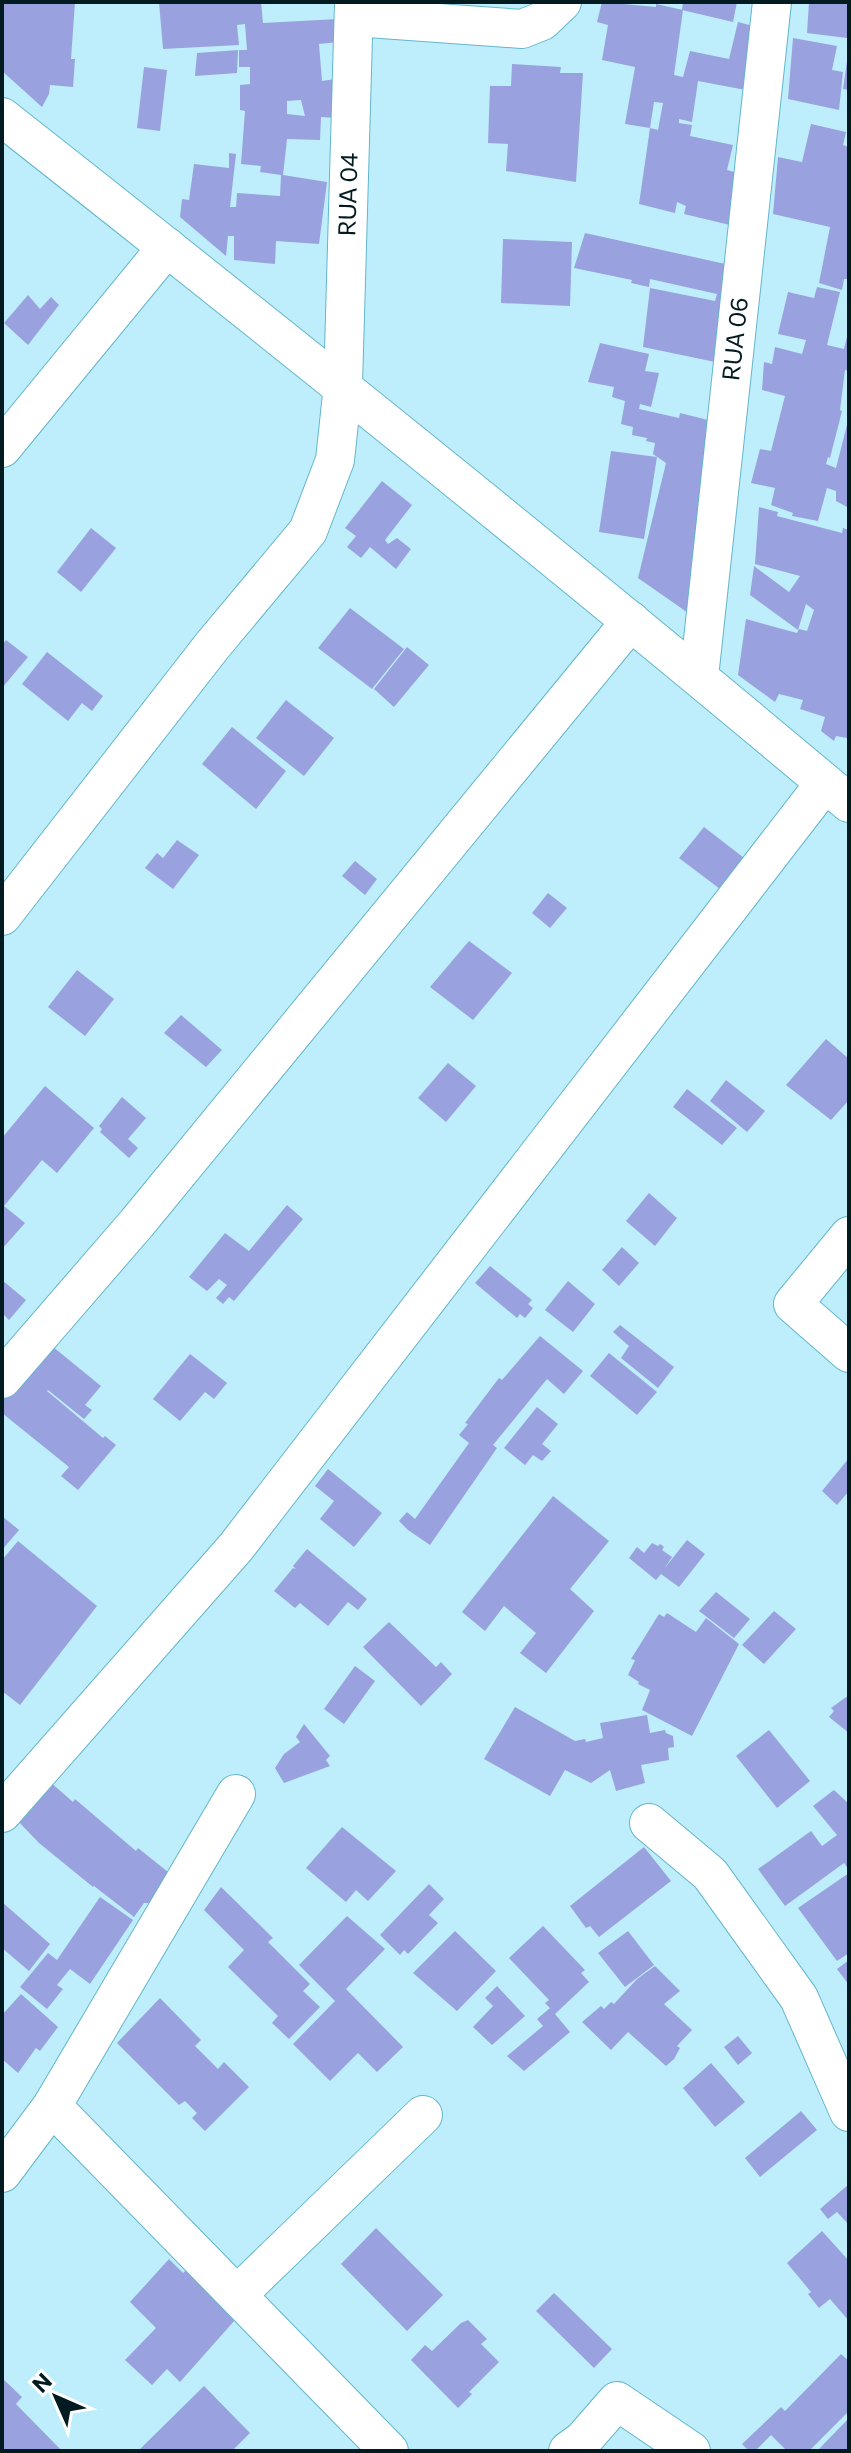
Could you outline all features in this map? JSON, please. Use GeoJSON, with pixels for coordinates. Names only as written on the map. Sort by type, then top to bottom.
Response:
{"type":"FeatureCollection","features":[{"type":"Feature","properties":{"kind":"street"},"geometry":{"type":"LineString","coordinates":[[354,9],[522,29],[542,21],[562,2]]}},
{"type":"Feature","properties":{"kind":"street","name":"RUA 06"},"geometry":{"type":"LineString","coordinates":[[699,677],[772,2]]}},
{"type":"Feature","properties":{"kind":"street","name":"RUA 04"},"geometry":{"type":"LineString","coordinates":[[2,916],[212,646],[308,531],[335,460],[343,385],[354,9]]}},
{"type":"Feature","properties":{"kind":"street"},"geometry":{"type":"LineString","coordinates":[[2,1813],[236,1547],[837,793],[343,385],[167,247],[6,130]]}},
{"type":"Feature","properties":{"kind":"street"},"geometry":{"type":"LineString","coordinates":[[2,448],[167,247]]}},
{"type":"Feature","properties":{"kind":"street"},"geometry":{"type":"LineString","coordinates":[[2,1379],[137,1223],[631,621]]}},
{"type":"Feature","properties":{"kind":"street"},"geometry":{"type":"LineString","coordinates":[[849,1236],[793,1304],[849,1353]]}},
{"type":"Feature","properties":{"kind":"street"},"geometry":{"type":"LineString","coordinates":[[2,2173],[52,2106],[236,1794]]}},
{"type":"Feature","properties":{"kind":"street"},"geometry":{"type":"LineString","coordinates":[[649,1823],[710,1874],[799,1998],[849,2112]]}},
{"type":"Feature","properties":{"kind":"street"},"geometry":{"type":"LineString","coordinates":[[52,2106],[389,2451]]}},
{"type":"Feature","properties":{"kind":"street"},"geometry":{"type":"LineString","coordinates":[[237,2295],[423,2115]]}},
{"type":"Feature","properties":{"kind":"street"},"geometry":{"type":"LineString","coordinates":[[568,2451],[583,2440],[617,2401],[691,2451]]}},
{"type":"Feature","properties":{"kind":"building"},"geometry":{"type":"Polygon","coordinates":[[[2,2],[75,2],[71,59],[75,59],[73,87],[50,85],[42,107],[2,71],[2,2]]]}},
{"type":"Feature","properties":{"kind":"building"},"geometry":{"type":"Polygon","coordinates":[[[159,2],[261,2],[263,23],[338,19],[339,42],[319,44],[322,81],[335,79],[336,118],[321,117],[320,140],[287,139],[283,175],[327,182],[319,244],[276,241],[275,264],[234,260],[234,236],[228,236],[226,256],[180,217],[182,199],[189,200],[194,164],[229,168],[229,153],[236,154],[230,207],[236,207],[237,193],[280,196],[281,175],[260,172],[261,166],[241,164],[245,111],[240,110],[240,85],[250,84],[250,67],[239,67],[239,50],[247,50],[245,24],[237,25],[239,45],[163,49],[159,2]],[[301,100],[287,101],[287,114],[305,116],[301,100]]]}},
{"type":"Feature","properties":{"kind":"building"},"geometry":{"type":"Polygon","coordinates":[[[602,2],[656,7],[656,4],[683,10],[674,75],[683,77],[690,51],[729,59],[738,22],[757,27],[751,91],[698,81],[692,122],[679,119],[679,123],[692,125],[690,136],[733,145],[727,170],[741,174],[730,225],[684,214],[686,206],[677,202],[675,213],[639,204],[650,128],[625,124],[635,67],[602,60],[608,25],[597,22],[602,2]],[[654,102],[650,128],[658,130],[663,103],[654,102]]]}},
{"type":"Feature","properties":{"kind":"building"},"geometry":{"type":"Polygon","coordinates":[[[683,2],[737,2],[733,22],[682,10],[683,2]]]}},
{"type":"Feature","properties":{"kind":"building"},"geometry":{"type":"Polygon","coordinates":[[[809,2],[849,2],[847,38],[807,33],[809,2]]]}},
{"type":"Feature","properties":{"kind":"building"},"geometry":{"type":"Polygon","coordinates":[[[793,38],[837,46],[832,70],[843,72],[839,110],[788,99],[793,38]]]}},
{"type":"Feature","properties":{"kind":"building"},"geometry":{"type":"Polygon","coordinates":[[[238,50],[237,73],[195,76],[197,53],[238,50]]]}},
{"type":"Feature","properties":{"kind":"building"},"geometry":{"type":"Polygon","coordinates":[[[849,61],[849,90],[843,89],[849,61]]]}},
{"type":"Feature","properties":{"kind":"building"},"geometry":{"type":"Polygon","coordinates":[[[512,64],[561,67],[560,73],[583,73],[576,182],[506,171],[508,144],[488,143],[490,86],[511,86],[512,64]]]}},
{"type":"Feature","properties":{"kind":"building"},"geometry":{"type":"Polygon","coordinates":[[[144,67],[167,70],[160,131],[137,128],[144,67]]]}},
{"type":"Feature","properties":{"kind":"building"},"geometry":{"type":"Polygon","coordinates":[[[811,124],[846,132],[843,145],[849,147],[849,279],[844,279],[842,290],[819,283],[830,227],[773,214],[778,157],[802,162],[811,124]]]}},
{"type":"Feature","properties":{"kind":"building"},"geometry":{"type":"Polygon","coordinates":[[[585,233],[730,265],[720,363],[643,347],[650,288],[715,301],[717,294],[650,279],[649,287],[631,283],[632,280],[574,268],[585,233]]]}},
{"type":"Feature","properties":{"kind":"building"},"geometry":{"type":"Polygon","coordinates":[[[503,239],[572,242],[570,306],[501,303],[503,239]]]}},
{"type":"Feature","properties":{"kind":"building"},"geometry":{"type":"Polygon","coordinates":[[[817,287],[840,292],[827,345],[844,349],[849,329],[849,371],[845,370],[842,411],[826,464],[836,468],[849,417],[849,508],[836,501],[836,491],[827,488],[818,521],[792,516],[793,513],[771,505],[775,488],[751,483],[760,449],[771,451],[785,396],[762,390],[764,362],[772,364],[775,347],[802,354],[806,340],[778,334],[788,292],[814,298],[817,287]]]}},
{"type":"Feature","properties":{"kind":"building"},"geometry":{"type":"Polygon","coordinates":[[[28,295],[40,309],[51,297],[59,305],[28,345],[4,323],[28,295]]]}},
{"type":"Feature","properties":{"kind":"building"},"geometry":{"type":"Polygon","coordinates":[[[600,343],[649,354],[645,371],[659,373],[651,407],[640,404],[639,409],[679,418],[680,413],[712,421],[691,615],[638,578],[666,463],[653,454],[655,443],[632,435],[633,427],[621,424],[625,401],[612,397],[614,387],[588,382],[600,343]]]}},
{"type":"Feature","properties":{"kind":"building"},"geometry":{"type":"Polygon","coordinates":[[[611,451],[657,457],[644,539],[599,532],[611,451]]]}},
{"type":"Feature","properties":{"kind":"building"},"geometry":{"type":"Polygon","coordinates":[[[382,481],[412,505],[385,540],[388,544],[397,538],[411,549],[396,569],[370,547],[361,558],[347,547],[356,536],[345,528],[382,481]]]}},
{"type":"Feature","properties":{"kind":"building"},"geometry":{"type":"Polygon","coordinates":[[[759,507],[778,512],[777,516],[842,533],[843,528],[849,530],[847,738],[836,736],[834,741],[821,731],[825,717],[800,709],[803,700],[779,694],[775,702],[738,675],[746,619],[797,633],[799,629],[807,631],[814,610],[806,604],[798,630],[750,595],[754,566],[789,592],[800,576],[755,564],[759,507]]]}},
{"type":"Feature","properties":{"kind":"building"},"geometry":{"type":"Polygon","coordinates":[[[91,528],[116,548],[81,592],[57,572],[91,528]]]}},
{"type":"Feature","properties":{"kind":"building"},"geometry":{"type":"Polygon","coordinates":[[[350,608],[404,649],[372,689],[318,648],[350,608]]]}},
{"type":"Feature","properties":{"kind":"building"},"geometry":{"type":"Polygon","coordinates":[[[6,640],[28,657],[2,688],[2,645],[6,640]]]}},
{"type":"Feature","properties":{"kind":"building"},"geometry":{"type":"Polygon","coordinates":[[[407,647],[429,665],[394,707],[374,689],[407,647]]]}},
{"type":"Feature","properties":{"kind":"building"},"geometry":{"type":"Polygon","coordinates":[[[47,652],[103,696],[92,711],[82,703],[68,721],[22,684],[47,652]]]}},
{"type":"Feature","properties":{"kind":"building"},"geometry":{"type":"Polygon","coordinates":[[[286,700],[334,738],[304,776],[256,738],[286,700]]]}},
{"type":"Feature","properties":{"kind":"building"},"geometry":{"type":"Polygon","coordinates":[[[232,727],[286,771],[256,809],[202,764],[232,727]]]}},
{"type":"Feature","properties":{"kind":"building"},"geometry":{"type":"Polygon","coordinates":[[[704,827],[748,861],[724,892],[679,858],[704,827]]]}},
{"type":"Feature","properties":{"kind":"building"},"geometry":{"type":"Polygon","coordinates":[[[177,840],[199,855],[173,889],[145,868],[157,853],[163,858],[177,840]]]}},
{"type":"Feature","properties":{"kind":"building"},"geometry":{"type":"Polygon","coordinates":[[[355,861],[377,879],[365,895],[342,876],[355,861]]]}},
{"type":"Feature","properties":{"kind":"building"},"geometry":{"type":"Polygon","coordinates":[[[548,893],[567,908],[550,928],[532,913],[548,893]]]}},
{"type":"Feature","properties":{"kind":"building"},"geometry":{"type":"Polygon","coordinates":[[[469,941],[512,973],[473,1020],[430,987],[469,941]]]}},
{"type":"Feature","properties":{"kind":"building"},"geometry":{"type":"Polygon","coordinates":[[[77,970],[114,999],[85,1036],[48,1007],[77,970]]]}},
{"type":"Feature","properties":{"kind":"building"},"geometry":{"type":"Polygon","coordinates":[[[181,1015],[222,1050],[206,1067],[164,1033],[181,1015]]]}},
{"type":"Feature","properties":{"kind":"building"},"geometry":{"type":"Polygon","coordinates":[[[826,1039],[849,1059],[849,1100],[831,1120],[786,1085],[826,1039]]]}},
{"type":"Feature","properties":{"kind":"building"},"geometry":{"type":"Polygon","coordinates":[[[448,1063],[476,1086],[446,1122],[418,1098],[448,1063]]]}},
{"type":"Feature","properties":{"kind":"building"},"geometry":{"type":"Polygon","coordinates":[[[726,1080],[765,1111],[747,1132],[710,1101],[726,1080]]]}},
{"type":"Feature","properties":{"kind":"building"},"geometry":{"type":"Polygon","coordinates":[[[45,1086],[94,1128],[57,1173],[42,1160],[4,1206],[25,1223],[2,1249],[2,1138],[45,1086]]]}},
{"type":"Feature","properties":{"kind":"building"},"geometry":{"type":"Polygon","coordinates":[[[687,1089],[737,1128],[722,1145],[673,1107],[687,1089]]]}},
{"type":"Feature","properties":{"kind":"building"},"geometry":{"type":"Polygon","coordinates":[[[122,1097],[146,1118],[128,1139],[138,1148],[129,1158],[100,1132],[102,1129],[99,1126],[122,1097]]]}},
{"type":"Feature","properties":{"kind":"building"},"geometry":{"type":"Polygon","coordinates":[[[649,1193],[677,1218],[655,1246],[626,1221],[649,1193]]]}},
{"type":"Feature","properties":{"kind":"building"},"geometry":{"type":"Polygon","coordinates":[[[287,1205],[303,1219],[234,1301],[229,1297],[223,1304],[216,1298],[227,1285],[219,1279],[207,1291],[189,1277],[225,1233],[249,1251],[287,1205]]]}},
{"type":"Feature","properties":{"kind":"building"},"geometry":{"type":"Polygon","coordinates":[[[622,1247],[639,1263],[619,1286],[602,1270],[622,1247]]]}},
{"type":"Feature","properties":{"kind":"building"},"geometry":{"type":"Polygon","coordinates":[[[490,1266],[532,1300],[528,1304],[533,1308],[525,1318],[520,1314],[517,1318],[475,1283],[490,1266]]]}},
{"type":"Feature","properties":{"kind":"building"},"geometry":{"type":"Polygon","coordinates":[[[2,1280],[26,1300],[9,1320],[2,1313],[2,1280]]]}},
{"type":"Feature","properties":{"kind":"building"},"geometry":{"type":"Polygon","coordinates":[[[568,1281],[595,1304],[573,1332],[545,1310],[568,1281]]]}},
{"type":"Feature","properties":{"kind":"building"},"geometry":{"type":"Polygon","coordinates":[[[620,1325],[674,1367],[658,1388],[621,1358],[629,1346],[613,1332],[620,1325]]]}},
{"type":"Feature","properties":{"kind":"building"},"geometry":{"type":"Polygon","coordinates":[[[540,1336],[583,1371],[564,1394],[547,1379],[493,1445],[497,1448],[430,1545],[399,1521],[407,1512],[415,1519],[469,1443],[459,1435],[468,1424],[465,1423],[499,1378],[502,1380],[540,1336]]]}},
{"type":"Feature","properties":{"kind":"building"},"geometry":{"type":"Polygon","coordinates":[[[47,1342],[101,1386],[85,1405],[92,1410],[84,1419],[47,1391],[103,1438],[105,1436],[116,1445],[78,1490],[61,1476],[69,1467],[2,1413],[2,1395],[47,1342]]]}},
{"type":"Feature","properties":{"kind":"building"},"geometry":{"type":"Polygon","coordinates":[[[609,1353],[657,1392],[637,1415],[590,1376],[609,1353]]]}},
{"type":"Feature","properties":{"kind":"building"},"geometry":{"type":"Polygon","coordinates":[[[190,1354],[227,1383],[214,1399],[205,1392],[180,1421],[153,1399],[190,1354]]]}},
{"type":"Feature","properties":{"kind":"building"},"geometry":{"type":"Polygon","coordinates":[[[537,1407],[558,1424],[542,1444],[551,1451],[542,1461],[533,1455],[525,1465],[504,1448],[537,1407]]]}},
{"type":"Feature","properties":{"kind":"building"},"geometry":{"type":"Polygon","coordinates":[[[849,1458],[849,1491],[837,1505],[822,1491],[849,1458]]]}},
{"type":"Feature","properties":{"kind":"building"},"geometry":{"type":"Polygon","coordinates":[[[328,1469],[382,1513],[354,1547],[320,1519],[334,1501],[315,1486],[328,1469]]]}},
{"type":"Feature","properties":{"kind":"building"},"geometry":{"type":"Polygon","coordinates":[[[553,1496],[609,1541],[570,1589],[594,1611],[546,1673],[520,1653],[536,1633],[504,1606],[485,1631],[462,1612],[553,1496]]]}},
{"type":"Feature","properties":{"kind":"building"},"geometry":{"type":"Polygon","coordinates":[[[2,1516],[19,1530],[2,1550],[2,1516]]]}},
{"type":"Feature","properties":{"kind":"building"},"geometry":{"type":"Polygon","coordinates":[[[687,1540],[705,1554],[679,1587],[661,1574],[656,1580],[629,1558],[637,1547],[644,1553],[652,1543],[660,1544],[664,1547],[662,1550],[672,1557],[664,1569],[687,1540]]]}},
{"type":"Feature","properties":{"kind":"building"},"geometry":{"type":"Polygon","coordinates":[[[18,1541],[97,1606],[20,1705],[2,1691],[2,1560],[18,1541]]]}},
{"type":"Feature","properties":{"kind":"building"},"geometry":{"type":"Polygon","coordinates":[[[307,1549],[367,1599],[358,1610],[348,1602],[328,1626],[300,1603],[295,1608],[274,1591],[293,1568],[296,1569],[293,1566],[307,1549]]]}},
{"type":"Feature","properties":{"kind":"building"},"geometry":{"type":"Polygon","coordinates":[[[716,1592],[750,1619],[734,1638],[699,1611],[716,1592]]]}},
{"type":"Feature","properties":{"kind":"building"},"geometry":{"type":"Polygon","coordinates":[[[774,1611],[796,1629],[764,1664],[742,1645],[774,1611]]]}},
{"type":"Feature","properties":{"kind":"building"},"geometry":{"type":"Polygon","coordinates":[[[667,1613],[696,1632],[706,1618],[739,1644],[692,1736],[642,1710],[650,1690],[628,1675],[635,1660],[631,1659],[659,1614],[664,1617],[667,1613]]]}},
{"type":"Feature","properties":{"kind":"building"},"geometry":{"type":"Polygon","coordinates":[[[389,1622],[436,1667],[441,1662],[452,1674],[421,1706],[363,1647],[389,1622]]]}},
{"type":"Feature","properties":{"kind":"building"},"geometry":{"type":"Polygon","coordinates":[[[355,1666],[375,1681],[344,1724],[324,1709],[355,1666]]]}},
{"type":"Feature","properties":{"kind":"building"},"geometry":{"type":"Polygon","coordinates":[[[849,1695],[849,1733],[829,1717],[834,1711],[831,1708],[849,1695]]]}},
{"type":"Feature","properties":{"kind":"building"},"geometry":{"type":"Polygon","coordinates":[[[515,1707],[575,1741],[585,1739],[586,1742],[603,1738],[600,1723],[647,1715],[650,1733],[665,1730],[673,1736],[674,1747],[668,1748],[669,1760],[641,1765],[645,1783],[616,1791],[610,1770],[591,1783],[565,1770],[550,1796],[484,1759],[515,1707]]]}},
{"type":"Feature","properties":{"kind":"building"},"geometry":{"type":"Polygon","coordinates":[[[304,1724],[330,1756],[326,1760],[330,1766],[284,1783],[275,1768],[284,1754],[300,1742],[296,1737],[304,1724]]]}},
{"type":"Feature","properties":{"kind":"building"},"geometry":{"type":"Polygon","coordinates":[[[769,1730],[810,1781],[777,1808],[736,1756],[769,1730]]]}},
{"type":"Feature","properties":{"kind":"building"},"geometry":{"type":"Polygon","coordinates":[[[49,1781],[136,1851],[138,1848],[168,1872],[149,1903],[144,1903],[134,1917],[39,1843],[16,1819],[49,1781]]]}},
{"type":"Feature","properties":{"kind":"building"},"geometry":{"type":"Polygon","coordinates":[[[834,1790],[849,1804],[849,1870],[844,1863],[785,1906],[758,1869],[811,1831],[822,1846],[837,1835],[813,1806],[834,1790]]]}},
{"type":"Feature","properties":{"kind":"building"},"geometry":{"type":"Polygon","coordinates":[[[342,1827],[396,1871],[368,1901],[356,1890],[346,1902],[306,1868],[342,1827]]]}},
{"type":"Feature","properties":{"kind":"building"},"geometry":{"type":"Polygon","coordinates":[[[644,1847],[671,1881],[599,1937],[590,1926],[586,1928],[570,1906],[644,1847]]]}},
{"type":"Feature","properties":{"kind":"building"},"geometry":{"type":"Polygon","coordinates":[[[849,1873],[849,1953],[837,1961],[798,1908],[849,1873]]]}},
{"type":"Feature","properties":{"kind":"building"},"geometry":{"type":"Polygon","coordinates":[[[429,1884],[444,1899],[429,1915],[438,1923],[408,1954],[404,1950],[400,1955],[380,1935],[429,1884]]]}},
{"type":"Feature","properties":{"kind":"building"},"geometry":{"type":"Polygon","coordinates":[[[221,1887],[273,1938],[268,1942],[310,1984],[303,1991],[320,2007],[289,2039],[272,2023],[278,2016],[228,1967],[244,1950],[204,1910],[221,1887]]]}},
{"type":"Feature","properties":{"kind":"building"},"geometry":{"type":"Polygon","coordinates":[[[100,1897],[133,1920],[90,1984],[70,1969],[57,1985],[63,1989],[47,2009],[20,1987],[48,1953],[57,1960],[100,1897]]]}},
{"type":"Feature","properties":{"kind":"building"},"geometry":{"type":"Polygon","coordinates":[[[2,1902],[50,1944],[29,1971],[2,1948],[2,1902]]]}},
{"type":"Feature","properties":{"kind":"building"},"geometry":{"type":"Polygon","coordinates":[[[347,1916],[385,1949],[346,1989],[403,2047],[377,2072],[358,2053],[330,2081],[293,2044],[335,2001],[299,1965],[347,1916]]]}},
{"type":"Feature","properties":{"kind":"building"},"geometry":{"type":"Polygon","coordinates":[[[543,1926],[585,1970],[581,1973],[589,1982],[555,2014],[570,2032],[524,2071],[507,2056],[543,2026],[537,2019],[550,2008],[545,2003],[549,2000],[509,1958],[543,1926]]]}},
{"type":"Feature","properties":{"kind":"building"},"geometry":{"type":"Polygon","coordinates":[[[455,1931],[496,1971],[457,2011],[413,1973],[455,1931]]]}},
{"type":"Feature","properties":{"kind":"building"},"geometry":{"type":"Polygon","coordinates":[[[628,1931],[654,1965],[625,1987],[598,1953],[628,1931]]]}},
{"type":"Feature","properties":{"kind":"building"},"geometry":{"type":"Polygon","coordinates":[[[849,1960],[849,1985],[837,1969],[849,1960]]]}},
{"type":"Feature","properties":{"kind":"building"},"geometry":{"type":"Polygon","coordinates":[[[655,1966],[680,1991],[664,2004],[692,2030],[677,2046],[680,2048],[674,2059],[666,2066],[628,2032],[611,2050],[582,2022],[601,2006],[604,2009],[611,2002],[614,2004],[637,1979],[655,1966]]]}},
{"type":"Feature","properties":{"kind":"building"},"geometry":{"type":"Polygon","coordinates":[[[497,1986],[525,2016],[492,2045],[473,2027],[493,2006],[485,1998],[497,1986]]]}},
{"type":"Feature","properties":{"kind":"building"},"geometry":{"type":"Polygon","coordinates":[[[21,1994],[58,2027],[40,2051],[36,2048],[18,2073],[2,2059],[2,2015],[21,1994]]]}},
{"type":"Feature","properties":{"kind":"building"},"geometry":{"type":"Polygon","coordinates":[[[160,1998],[201,2040],[195,2046],[218,2069],[224,2062],[249,2087],[205,2131],[192,2118],[197,2113],[185,2101],[179,2105],[117,2043],[160,1998]]]}},
{"type":"Feature","properties":{"kind":"building"},"geometry":{"type":"Polygon","coordinates":[[[738,2036],[752,2053],[738,2065],[724,2047],[738,2036]]]}},
{"type":"Feature","properties":{"kind":"building"},"geometry":{"type":"Polygon","coordinates":[[[711,2063],[745,2102],[715,2127],[683,2088],[711,2063]]]}},
{"type":"Feature","properties":{"kind":"building"},"geometry":{"type":"Polygon","coordinates":[[[801,2111],[817,2130],[760,2177],[745,2158],[801,2111]]]}},
{"type":"Feature","properties":{"kind":"building"},"geometry":{"type":"Polygon","coordinates":[[[849,2184],[849,2225],[837,2212],[828,2219],[820,2209],[849,2184]]]}},
{"type":"Feature","properties":{"kind":"building"},"geometry":{"type":"Polygon","coordinates":[[[376,2228],[443,2295],[407,2331],[341,2264],[376,2228]]]}},
{"type":"Feature","properties":{"kind":"building"},"geometry":{"type":"Polygon","coordinates":[[[822,2231],[849,2261],[849,2321],[830,2299],[819,2308],[808,2294],[811,2292],[787,2263],[822,2231]]]}},
{"type":"Feature","properties":{"kind":"building"},"geometry":{"type":"Polygon","coordinates":[[[169,2259],[183,2273],[186,2270],[235,2320],[180,2382],[167,2369],[152,2385],[125,2360],[156,2328],[130,2302],[169,2259]]]}},
{"type":"Feature","properties":{"kind":"building"},"geometry":{"type":"Polygon","coordinates":[[[554,2293],[612,2349],[594,2368],[536,2311],[554,2293]]]}},
{"type":"Feature","properties":{"kind":"building"},"geometry":{"type":"Polygon","coordinates":[[[468,2320],[487,2339],[481,2344],[499,2362],[469,2392],[472,2394],[458,2408],[411,2360],[425,2345],[432,2351],[468,2320]]]}},
{"type":"Feature","properties":{"kind":"building"},"geometry":{"type":"Polygon","coordinates":[[[841,2354],[849,2361],[849,2411],[809,2451],[787,2451],[771,2435],[755,2451],[749,2451],[742,2444],[781,2407],[785,2411],[841,2354]]]}},
{"type":"Feature","properties":{"kind":"building"},"geometry":{"type":"Polygon","coordinates":[[[2,2378],[22,2397],[16,2404],[62,2451],[2,2451],[2,2378]]]}},
{"type":"Feature","properties":{"kind":"building"},"geometry":{"type":"Polygon","coordinates":[[[204,2386],[250,2433],[232,2451],[138,2451],[204,2386]]]}},
{"type":"Feature","properties":{"kind":"building"},"geometry":{"type":"Polygon","coordinates":[[[849,2418],[849,2451],[821,2451],[819,2449],[849,2418]]]}}]}
